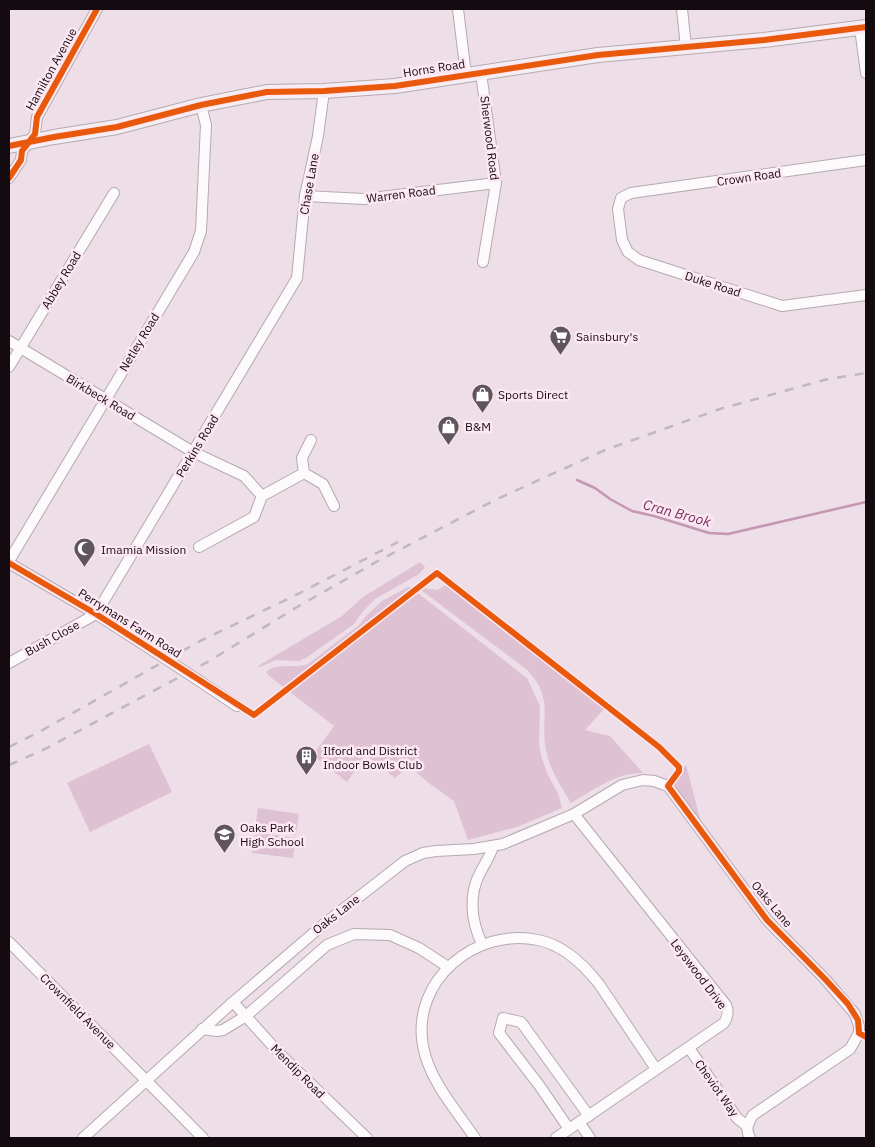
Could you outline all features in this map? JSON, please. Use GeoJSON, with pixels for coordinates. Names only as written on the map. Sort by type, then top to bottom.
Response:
{"type":"FeatureCollection","features":[{"type":"Feature","properties":{"kind":"street","name":"Hamilton Avenue"},"geometry":{"type":"LineString","coordinates":[[9,178],[20,160],[22,151],[35,134],[37,118],[97,9]]}},
{"type":"Feature","properties":{"kind":"street"},"geometry":{"type":"LineString","coordinates":[[458,9],[466,75]]}},
{"type":"Feature","properties":{"kind":"street"},"geometry":{"type":"LineString","coordinates":[[682,9],[686,47]]}},
{"type":"Feature","properties":{"kind":"street","name":"Horns Road"},"geometry":{"type":"LineString","coordinates":[[9,146],[117,127],[201,105],[267,92],[324,91],[395,86],[598,55],[863,27]]}},
{"type":"Feature","properties":{"kind":"street"},"geometry":{"type":"LineString","coordinates":[[863,27],[866,73]]}},
{"type":"Feature","properties":{"kind":"street","name":"Sherwood Road"},"geometry":{"type":"LineString","coordinates":[[481,73],[496,183],[483,262]]}},
{"type":"Feature","properties":{"kind":"street","name":"Chase Lane"},"geometry":{"type":"LineString","coordinates":[[297,278],[305,196],[318,136],[324,91]]}},
{"type":"Feature","properties":{"kind":"street","name":"Netley Road"},"geometry":{"type":"LineString","coordinates":[[9,562],[194,252],[201,231],[206,125],[201,105]]}},
{"type":"Feature","properties":{"kind":"street","name":"Crown Road"},"geometry":{"type":"LineString","coordinates":[[631,193],[866,160]]}},
{"type":"Feature","properties":{"kind":"street","name":"Warren Road"},"geometry":{"type":"LineString","coordinates":[[305,196],[364,199],[496,183]]}},
{"type":"Feature","properties":{"kind":"street","name":"Abbey Road"},"geometry":{"type":"LineString","coordinates":[[9,367],[114,193]]}},
{"type":"Feature","properties":{"kind":"street","name":"Duke Road"},"geometry":{"type":"LineString","coordinates":[[631,193],[622,198],[618,209],[622,240],[628,252],[639,260],[782,306],[866,295]]}},
{"type":"Feature","properties":{"kind":"street","name":"Perkins Road"},"geometry":{"type":"LineString","coordinates":[[96,614],[297,278]]}},
{"type":"Feature","properties":{"kind":"street","name":"Birkbeck Road"},"geometry":{"type":"LineString","coordinates":[[9,341],[194,452],[244,476],[262,496]]}},
{"type":"Feature","properties":{"kind":"street"},"geometry":{"type":"LineString","coordinates":[[311,440],[302,458],[304,472],[323,484],[334,506]]}},
{"type":"Feature","properties":{"kind":"street"},"geometry":{"type":"LineString","coordinates":[[199,547],[254,516],[262,496],[304,472]]}},
{"type":"Feature","properties":{"kind":"street","name":"Perrymans Farm Road"},"geometry":{"type":"LineString","coordinates":[[9,562],[96,614],[237,706]]}},
{"type":"Feature","properties":{"kind":"street","name":"Bush Close"},"geometry":{"type":"LineString","coordinates":[[9,662],[96,614]]}},
{"type":"Feature","properties":{"kind":"street","name":"Oaks Lane"},"geometry":{"type":"LineString","coordinates":[[83,1138],[233,1002],[324,924],[405,861],[423,853],[503,844],[574,814],[622,785],[643,780],[668,786],[767,920],[825,979],[855,1014],[859,1026],[859,1033],[850,1049],[753,1115],[748,1126]]}},
{"type":"Feature","properties":{"kind":"street","name":"Leyswood Drive"},"geometry":{"type":"LineString","coordinates":[[556,1138],[689,1048],[724,1023],[728,1017],[726,1006],[574,814]]}},
{"type":"Feature","properties":{"kind":"street"},"geometry":{"type":"LineString","coordinates":[[482,944],[475,923],[472,899],[477,879],[493,846]]}},
{"type":"Feature","properties":{"kind":"street","name":"Oaks Lane"},"geometry":{"type":"LineString","coordinates":[[202,1029],[224,1030],[246,1016],[327,945],[354,934],[390,935],[419,948],[448,967]]}},
{"type":"Feature","properties":{"kind":"street"},"geometry":{"type":"LineString","coordinates":[[475,1138],[435,1080],[422,1044],[422,1027],[425,1008],[433,987],[448,967],[470,950],[482,944],[507,938],[540,940],[561,949],[575,959],[599,984],[656,1069]]}},
{"type":"Feature","properties":{"kind":"street","name":"Crownfield Avenue"},"geometry":{"type":"LineString","coordinates":[[9,942],[203,1138]]}},
{"type":"Feature","properties":{"kind":"street","name":"Mendip Road"},"geometry":{"type":"LineString","coordinates":[[233,1002],[280,1054],[367,1138]]}},
{"type":"Feature","properties":{"kind":"street"},"geometry":{"type":"LineString","coordinates":[[569,1129],[499,1032],[504,1018],[522,1022],[588,1116]]}},
{"type":"Feature","properties":{"kind":"street","name":"Cheviot Way"},"geometry":{"type":"LineString","coordinates":[[689,1048],[737,1118],[748,1126]]}},
{"type":"Feature","properties":{"kind":"street"},"geometry":{"type":"LineString","coordinates":[[579,1122],[590,1138]]}},
{"type":"Feature","properties":{"kind":"street"},"geometry":{"type":"LineString","coordinates":[[748,1126],[750,1138]]}},
{"type":"Feature","properties":{"kind":"shaded area"},"geometry":{"type":"Polygon","coordinates":[[[420,562],[425,567],[419,574],[375,599],[354,624],[306,658],[299,661],[276,660],[260,667],[258,666],[342,616],[363,597],[420,562]]]}},
{"type":"Feature","properties":{"kind":"shaded area"},"geometry":{"type":"Polygon","coordinates":[[[448,584],[605,708],[585,730],[610,736],[643,773],[614,779],[571,803],[557,780],[549,761],[544,731],[544,701],[535,680],[526,669],[417,587],[437,590],[448,584]]]}},
{"type":"Feature","properties":{"kind":"shaded area"},"geometry":{"type":"Polygon","coordinates":[[[408,587],[527,678],[540,706],[539,745],[542,759],[558,793],[562,808],[517,827],[468,840],[454,801],[409,766],[395,778],[366,755],[347,782],[313,755],[334,726],[266,672],[280,666],[308,664],[358,626],[382,601],[408,587]]]}},
{"type":"Feature","properties":{"kind":"shaded area"},"geometry":{"type":"Polygon","coordinates":[[[149,744],[172,792],[90,832],[67,783],[149,744]]]}},
{"type":"Feature","properties":{"kind":"shaded area"},"geometry":{"type":"Polygon","coordinates":[[[686,765],[701,822],[672,783],[686,765]]]}},
{"type":"Feature","properties":{"kind":"shaded area"},"geometry":{"type":"Polygon","coordinates":[[[258,808],[299,814],[296,835],[255,829],[258,808]]]}},
{"type":"Feature","properties":{"kind":"shaded area"},"geometry":{"type":"Polygon","coordinates":[[[255,832],[296,838],[293,858],[252,853],[255,832]]]}},
{"type":"Feature","properties":{"kind":"waterway","name":"Cran Brook"},"geometry":{"type":"LineString","coordinates":[[577,480],[595,488],[632,511],[709,533],[728,534],[866,502]]}},
{"type":"Feature","properties":{"kind":"railway"},"geometry":{"type":"LineString","coordinates":[[9,765],[45,749],[211,660],[297,607],[378,561],[495,500],[605,450],[720,409],[824,380],[866,373]]}},
{"type":"Feature","properties":{"kind":"railway"},"geometry":{"type":"LineString","coordinates":[[9,747],[41,731],[200,641],[294,596],[398,542]]}},
{"type":"Feature","properties":{"kind":"cycle path"},"geometry":{"type":"LineString","coordinates":[[9,178],[21,160],[22,151],[35,134],[37,117],[97,9]]}},
{"type":"Feature","properties":{"kind":"cycle path"},"geometry":{"type":"LineString","coordinates":[[9,146],[117,127],[201,105],[267,92],[324,91],[395,86],[598,55],[764,40],[866,27]]}},
{"type":"Feature","properties":{"kind":"cycle path"},"geometry":{"type":"LineString","coordinates":[[9,563],[96,614],[254,715],[437,573],[659,747],[679,767],[679,771],[668,786],[767,920],[848,1004],[858,1020],[859,1033],[866,1037]]}},
{"type":"Feature","properties":{"kind":"place","name":"Sainsbury's"},"geometry":{"type":"Point","coordinates":[560,355]}},
{"type":"Feature","properties":{"kind":"place","name":"Sports Direct"},"geometry":{"type":"Point","coordinates":[482,413]}},
{"type":"Feature","properties":{"kind":"place","name":"B&M"},"geometry":{"type":"Point","coordinates":[449,445]}},
{"type":"Feature","properties":{"kind":"place","name":"Imamia Mission"},"geometry":{"type":"Point","coordinates":[85,568]}},
{"type":"Feature","properties":{"kind":"place","name":"Ilford and District Indoor Bowls Club"},"geometry":{"type":"Point","coordinates":[307,776]}},
{"type":"Feature","properties":{"kind":"place","name":"Oaks Park High School"},"geometry":{"type":"Point","coordinates":[224,853]}}]}
